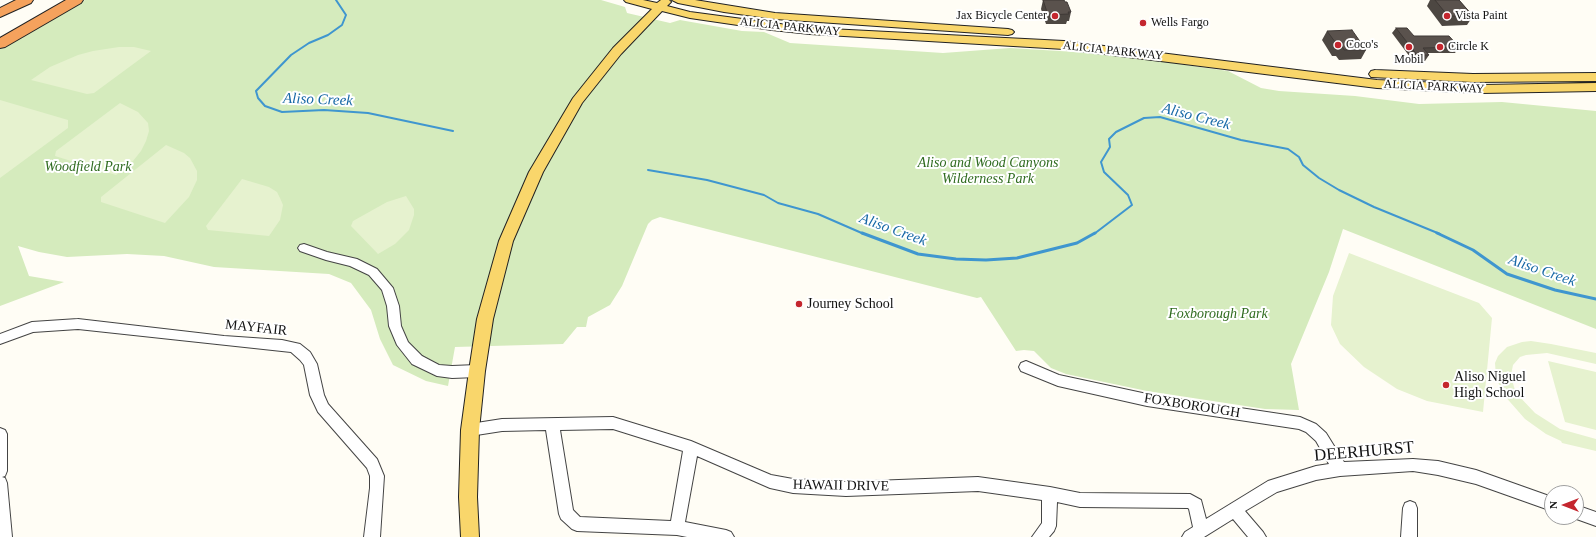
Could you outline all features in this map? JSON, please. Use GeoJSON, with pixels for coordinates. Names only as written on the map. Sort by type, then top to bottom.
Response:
{"type":"FeatureCollection","features":[{"type":"Feature","properties":{"kind":"highway"},"geometry":{"type":"LineString","coordinates":[[0,4],[8,0]]}},
{"type":"Feature","properties":{"kind":"highway"},"geometry":{"type":"LineString","coordinates":[[0,13],[26,0]]}},
{"type":"Feature","properties":{"kind":"highway"},"geometry":{"type":"LineString","coordinates":[[0,39],[74,0]]}},
{"type":"Feature","properties":{"kind":"highway"},"geometry":{"type":"LineString","coordinates":[[0,44],[74,0]]}},
{"type":"Feature","properties":{"kind":"main road","name":"ALICIA PARKWAY"},"geometry":{"type":"LineString","coordinates":[[630,0],[663,4],[699,16],[810,31],[1064,45],[1393,86],[1482,90],[1596,87]]}},
{"type":"Feature","properties":{"kind":"main road","name":"ALICIA PARKWAY"},"geometry":{"type":"LineString","coordinates":[[678,0],[738,11],[798,18],[1120,41],[1305,66],[1388,75],[1473,78],[1596,77]]}},
{"type":"Feature","properties":{"kind":"main road"},"geometry":{"type":"LineString","coordinates":[[470,537],[468,497],[470,430],[478,366],[486,319],[497,271],[506,241],[518,210],[559,130],[577,101],[616,51],[663,4]]}},
{"type":"Feature","properties":{"kind":"main road"},"geometry":{"type":"LineString","coordinates":[[634,32],[672,17],[699,16]]}},
{"type":"Feature","properties":{"kind":"street"},"geometry":{"type":"LineString","coordinates":[[304,248],[326,256],[353,262],[373,272],[387,288],[393,306],[395,326],[403,345],[417,360],[437,370],[452,372],[478,366]]}},
{"type":"Feature","properties":{"kind":"street","name":"MAYFAIR"},"geometry":{"type":"LineString","coordinates":[[0,339],[32,327],[48,324],[78,324],[224,341],[282,345],[295,348],[305,356],[310,364],[317,395],[323,408],[372,464],[377,476],[378,488],[372,537]]}},
{"type":"Feature","properties":{"kind":"street","name":"FOXBOROUGH"},"geometry":{"type":"LineString","coordinates":[[1026,367],[1058,380],[1147,400],[1300,423],[1311,428],[1321,437],[1340,469]]}},
{"type":"Feature","properties":{"kind":"street","name":"HAWAII DRIVE"},"geometry":{"type":"LineString","coordinates":[[470,430],[502,425],[613,423],[691,447],[770,481],[794,486],[846,489],[978,484],[1050,494],[1080,500],[1190,500],[1196,506],[1196,533]]}},
{"type":"Feature","properties":{"kind":"street"},"geometry":{"type":"LineString","coordinates":[[552,424],[566,514],[577,524],[677,528],[726,537]]}},
{"type":"Feature","properties":{"kind":"street"},"geometry":{"type":"LineString","coordinates":[[0,434],[0,471]]}},
{"type":"Feature","properties":{"kind":"street"},"geometry":{"type":"LineString","coordinates":[[677,528],[691,447]]}},
{"type":"Feature","properties":{"kind":"street","name":"DEERHURST"},"geometry":{"type":"LineString","coordinates":[[1196,533],[1273,486],[1316,473],[1340,469],[1413,465],[1438,468],[1476,477],[1544,501]]}},
{"type":"Feature","properties":{"kind":"street"},"geometry":{"type":"LineString","coordinates":[[0,483],[4,537]]}},
{"type":"Feature","properties":{"kind":"street"},"geometry":{"type":"LineString","coordinates":[[1040,537],[1049,526],[1050,494]]}},
{"type":"Feature","properties":{"kind":"street"},"geometry":{"type":"LineString","coordinates":[[1409,537],[1410,508]]}},
{"type":"Feature","properties":{"kind":"street"},"geometry":{"type":"LineString","coordinates":[[1234,509],[1258,537]]}},
{"type":"Feature","properties":{"kind":"street"},"geometry":{"type":"LineString","coordinates":[[1584,515],[1596,520]]}},
{"type":"Feature","properties":{"kind":"green space"},"geometry":{"type":"Polygon","coordinates":[[[85,0],[601,0],[625,7],[627,13],[670,23],[680,20],[742,31],[764,32],[790,43],[943,53],[1010,48],[1109,54],[1228,71],[1261,88],[1279,91],[1355,96],[1419,104],[1502,102],[1596,111],[1596,329],[1343,229],[1329,272],[1291,364],[1299,410],[1265,409],[1147,391],[1066,374],[1051,368],[1034,351],[1016,351],[981,297],[977,298],[660,217],[652,220],[648,224],[622,286],[610,305],[588,317],[586,327],[577,327],[563,344],[455,347],[448,386],[426,381],[393,365],[380,339],[371,310],[351,283],[329,274],[214,267],[164,256],[127,254],[67,257],[39,252],[18,246],[29,276],[64,282],[0,306],[0,49],[85,0]]]}},
{"type":"Feature","properties":{"kind":"green space"},"geometry":{"type":"Polygon","coordinates":[[[119,47],[134,47],[151,51],[94,93],[87,94],[31,80],[50,67],[78,55],[119,47]]]}},
{"type":"Feature","properties":{"kind":"green space"},"geometry":{"type":"Polygon","coordinates":[[[0,100],[68,120],[68,128],[0,178],[0,100]]]}},
{"type":"Feature","properties":{"kind":"green space"},"geometry":{"type":"Polygon","coordinates":[[[120,103],[138,112],[148,123],[149,131],[141,151],[133,161],[116,175],[55,156],[56,151],[120,103]]]}},
{"type":"Feature","properties":{"kind":"green space"},"geometry":{"type":"Polygon","coordinates":[[[166,145],[184,153],[190,158],[197,171],[197,180],[189,197],[165,223],[101,202],[101,197],[166,145]]]}},
{"type":"Feature","properties":{"kind":"green space"},"geometry":{"type":"Polygon","coordinates":[[[242,179],[269,187],[277,192],[280,198],[283,205],[280,220],[269,236],[208,230],[206,226],[242,179]]]}},
{"type":"Feature","properties":{"kind":"green space"},"geometry":{"type":"Polygon","coordinates":[[[406,196],[414,209],[414,215],[409,230],[395,244],[378,254],[351,226],[353,221],[387,202],[406,196]]]}},
{"type":"Feature","properties":{"kind":"green space"},"geometry":{"type":"Polygon","coordinates":[[[1349,253],[1479,303],[1492,318],[1483,412],[1427,401],[1397,389],[1364,367],[1340,344],[1331,325],[1333,296],[1349,253]]]}},
{"type":"Feature","properties":{"kind":"green space"},"geometry":{"type":"Polygon","coordinates":[[[1531,341],[1596,353],[1596,364],[1547,353],[1526,355],[1520,357],[1513,365],[1511,375],[1517,394],[1535,413],[1560,429],[1596,439],[1596,451],[1562,443],[1561,441],[1546,434],[1525,419],[1503,394],[1496,377],[1495,363],[1498,356],[1507,347],[1522,342],[1531,341]]]}},
{"type":"Feature","properties":{"kind":"green space"},"geometry":{"type":"Polygon","coordinates":[[[1548,361],[1596,372],[1596,430],[1565,422],[1548,361]]]}},
{"type":"Feature","properties":{"kind":"building"},"geometry":{"type":"Polygon","coordinates":[[[1043,0],[1064,0],[1067,2],[1071,12],[1068,12],[1069,14],[1048,15],[1043,0]]]}},
{"type":"Feature","properties":{"kind":"building"},"geometry":{"type":"Polygon","coordinates":[[[1435,0],[1459,0],[1473,16],[1448,16],[1435,0]]]}},
{"type":"Feature","properties":{"kind":"building"},"geometry":{"type":"Polygon","coordinates":[[[1396,28],[1407,28],[1414,36],[1449,36],[1459,47],[1423,48],[1429,55],[1417,55],[1396,28]]]}},
{"type":"Feature","properties":{"kind":"building"},"geometry":{"type":"Polygon","coordinates":[[[1352,30],[1366,50],[1344,50],[1342,46],[1338,46],[1327,31],[1352,30]]]}},
{"type":"Feature","properties":{"kind":"waterway","name":"Aliso Creek"},"geometry":{"type":"LineString","coordinates":[[336,0],[346,15],[342,25],[328,35],[309,43],[291,55],[256,91],[258,98],[265,106],[282,112],[324,110],[368,113],[453,131]]}},
{"type":"Feature","properties":{"kind":"waterway","name":"Aliso Creek"},"geometry":{"type":"LineString","coordinates":[[1094,234],[1132,205],[1128,195],[1104,172],[1101,162],[1110,147],[1109,139],[1116,132],[1144,118],[1160,117],[1241,140],[1288,149],[1299,157],[1303,165],[1319,178],[1339,190],[1374,207],[1440,234]]}},
{"type":"Feature","properties":{"kind":"waterway","name":"Aliso Creek"},"geometry":{"type":"LineString","coordinates":[[648,170],[707,180],[764,195],[778,203],[818,214],[864,234]]}},
{"type":"Feature","properties":{"kind":"waterway","name":"Aliso Creek"},"geometry":{"type":"LineString","coordinates":[[862,233],[918,254],[956,259],[986,260],[1017,258],[1077,243],[1095,233]]}},
{"type":"Feature","properties":{"kind":"waterway","name":"Aliso Creek"},"geometry":{"type":"LineString","coordinates":[[1437,233],[1473,250],[1507,274],[1555,290],[1596,299]]}},
{"type":"Feature","properties":{"kind":"place","name":"Jax Bicycle Center"},"geometry":{"type":"Point","coordinates":[1055,16]}},
{"type":"Feature","properties":{"kind":"place","name":"Vista Paint"},"geometry":{"type":"Point","coordinates":[1447,16]}},
{"type":"Feature","properties":{"kind":"place","name":"Wells Fargo"},"geometry":{"type":"Point","coordinates":[1143,23]}},
{"type":"Feature","properties":{"kind":"place","name":"Coco's"},"geometry":{"type":"Point","coordinates":[1338,45]}},
{"type":"Feature","properties":{"kind":"place","name":"Mobil"},"geometry":{"type":"Point","coordinates":[1409,47]}},
{"type":"Feature","properties":{"kind":"place","name":"Circle K"},"geometry":{"type":"Point","coordinates":[1440,47]}},
{"type":"Feature","properties":{"kind":"place","name":"Journey School"},"geometry":{"type":"Point","coordinates":[799,304]}},
{"type":"Feature","properties":{"kind":"place","name":"Aliso Niguel High School"},"geometry":{"type":"Point","coordinates":[1446,385]}},
{"type":"Feature","properties":{"kind":"park label","name":"Woodfield Park"},"geometry":{"type":"Point","coordinates":[88,167]}},
{"type":"Feature","properties":{"kind":"park label","name":"Aliso and Wood Canyons Wilderness Park"},"geometry":{"type":"Point","coordinates":[988,172]}},
{"type":"Feature","properties":{"kind":"park label","name":"Foxborough Park"},"geometry":{"type":"Point","coordinates":[1218,314]}}]}
